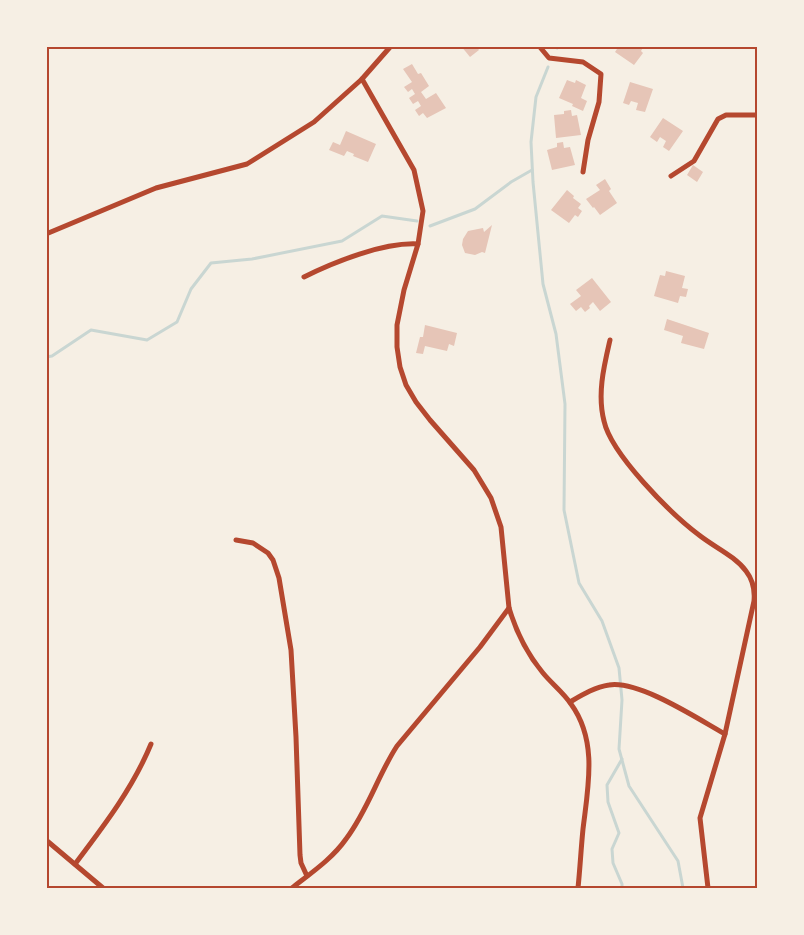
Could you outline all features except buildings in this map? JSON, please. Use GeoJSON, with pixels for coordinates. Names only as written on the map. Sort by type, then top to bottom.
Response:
{"type":"FeatureCollection","features":[{"type":"Feature","properties":{"kind":"street"},"geometry":{"type":"LineString","coordinates":[[46,234],[156,188],[247,164],[314,122],[362,79],[391,46]]}},
{"type":"Feature","properties":{"kind":"street"},"geometry":{"type":"LineString","coordinates":[[539,46],[549,58],[583,62],[602,74],[599,102],[588,140],[583,172]]}},
{"type":"Feature","properties":{"kind":"street"},"geometry":{"type":"LineString","coordinates":[[362,79],[414,170],[423,211],[398,325],[397,347],[406,385],[430,420],[474,470],[491,498],[501,527],[509,608],[518,632],[534,661],[570,702],[581,723],[590,763],[578,888]]}},
{"type":"Feature","properties":{"kind":"street"},"geometry":{"type":"LineString","coordinates":[[671,176],[694,161],[718,119],[726,115],[758,115]]}},
{"type":"Feature","properties":{"kind":"street"},"geometry":{"type":"LineString","coordinates":[[304,277],[326,266],[378,249],[417,244]]}},
{"type":"Feature","properties":{"kind":"street"},"geometry":{"type":"LineString","coordinates":[[610,340],[603,374],[602,397],[603,418],[609,436],[633,468],[674,514],[739,564],[752,581],[754,602],[725,734],[700,818],[708,888]]}},
{"type":"Feature","properties":{"kind":"street"},"geometry":{"type":"LineString","coordinates":[[236,540],[254,543],[268,553],[279,578],[291,650],[300,855],[307,876]]}},
{"type":"Feature","properties":{"kind":"street"},"geometry":{"type":"LineString","coordinates":[[292,888],[332,856],[346,839],[397,746],[471,658],[509,608]]}},
{"type":"Feature","properties":{"kind":"street"},"geometry":{"type":"LineString","coordinates":[[570,702],[600,687],[626,686],[664,700],[725,734]]}},
{"type":"Feature","properties":{"kind":"street"},"geometry":{"type":"LineString","coordinates":[[75,864],[122,799],[152,744]]}},
{"type":"Feature","properties":{"kind":"street"},"geometry":{"type":"LineString","coordinates":[[46,840],[103,888]]}},
{"type":"Feature","properties":{"kind":"waterway"},"geometry":{"type":"LineString","coordinates":[[548,67],[536,97],[531,142],[543,284],[556,334],[565,404],[564,510],[579,583],[602,621],[619,668],[622,700],[619,749],[629,786],[678,861],[683,888]]}},
{"type":"Feature","properties":{"kind":"waterway"},"geometry":{"type":"LineString","coordinates":[[430,226],[475,209],[511,182],[532,170]]}},
{"type":"Feature","properties":{"kind":"waterway"},"geometry":{"type":"LineString","coordinates":[[46,357],[52,356],[91,330],[147,340],[177,322],[191,289],[211,263],[252,259],[342,241],[382,216],[417,221]]}},
{"type":"Feature","properties":{"kind":"waterway"},"geometry":{"type":"LineString","coordinates":[[622,759],[607,785],[608,802],[619,833],[612,849],[613,863],[622,888]]}}]}
